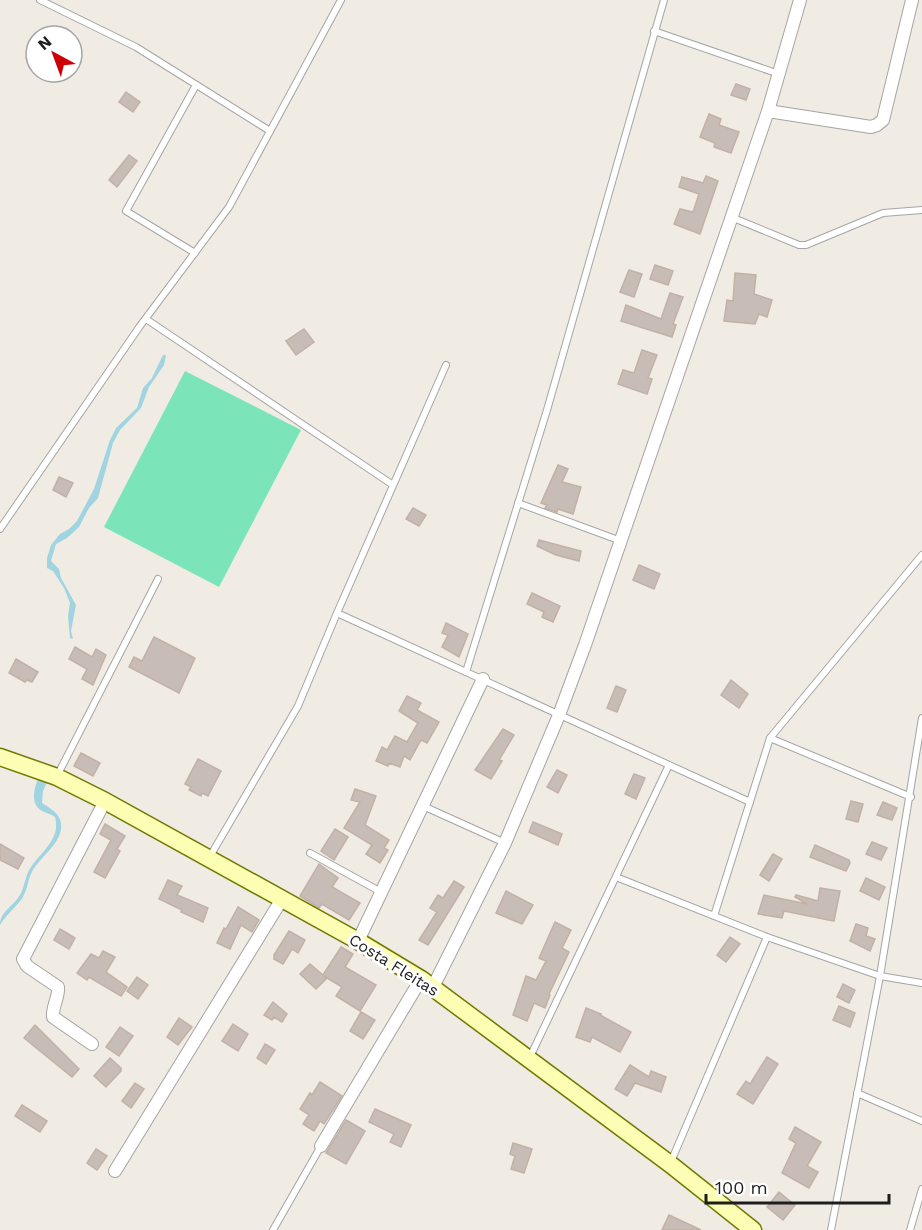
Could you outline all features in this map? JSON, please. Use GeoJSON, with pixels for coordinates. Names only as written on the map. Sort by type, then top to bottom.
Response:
{"type":"FeatureCollection","features":[{"type":"Feature","properties":{"kind":"main road","name":"Costa Fleitas"},"geometry":{"type":"LineString","coordinates":[[0,757],[57,777],[105,801],[358,941],[427,983],[670,1164],[753,1230]]}},
{"type":"Feature","properties":{"kind":"street"},"geometry":{"type":"LineString","coordinates":[[321,1146],[427,983],[505,843],[559,715],[768,111],[800,0]]}},
{"type":"Feature","properties":{"kind":"street"},"geometry":{"type":"LineString","coordinates":[[768,111],[871,127],[878,125],[883,120],[912,0]]}},
{"type":"Feature","properties":{"kind":"street"},"geometry":{"type":"LineString","coordinates":[[358,941],[483,680]]}},
{"type":"Feature","properties":{"kind":"street"},"geometry":{"type":"LineString","coordinates":[[92,1044],[53,1017],[52,1011],[58,987],[27,966],[23,959],[105,801]]}},
{"type":"Feature","properties":{"kind":"street"},"geometry":{"type":"LineString","coordinates":[[115,1171],[282,899]]}},
{"type":"Feature","properties":{"kind":"lane"},"geometry":{"type":"LineString","coordinates":[[40,0],[136,47],[270,131]]}},
{"type":"Feature","properties":{"kind":"lane"},"geometry":{"type":"LineString","coordinates":[[0,529],[146,319],[229,207],[341,0]]}},
{"type":"Feature","properties":{"kind":"lane"},"geometry":{"type":"LineString","coordinates":[[466,672],[547,410],[664,0]]}},
{"type":"Feature","properties":{"kind":"lane"},"geometry":{"type":"LineString","coordinates":[[654,32],[779,74]]}},
{"type":"Feature","properties":{"kind":"lane"},"geometry":{"type":"LineString","coordinates":[[195,253],[126,211],[196,85]]}},
{"type":"Feature","properties":{"kind":"lane"},"geometry":{"type":"LineString","coordinates":[[730,217],[799,245],[806,245],[883,213],[922,210]]}},
{"type":"Feature","properties":{"kind":"lane"},"geometry":{"type":"LineString","coordinates":[[146,319],[393,485]]}},
{"type":"Feature","properties":{"kind":"lane"},"geometry":{"type":"LineString","coordinates":[[209,859],[298,706],[446,365]]}},
{"type":"Feature","properties":{"kind":"lane"},"geometry":{"type":"LineString","coordinates":[[518,502],[621,541]]}},
{"type":"Feature","properties":{"kind":"lane"},"geometry":{"type":"LineString","coordinates":[[714,916],[770,738],[922,555]]}},
{"type":"Feature","properties":{"kind":"lane"},"geometry":{"type":"LineString","coordinates":[[57,777],[158,579]]}},
{"type":"Feature","properties":{"kind":"lane"},"geometry":{"type":"LineString","coordinates":[[337,613],[750,802]]}},
{"type":"Feature","properties":{"kind":"lane"},"geometry":{"type":"LineString","coordinates":[[831,1230],[880,976],[922,718]]}},
{"type":"Feature","properties":{"kind":"lane"},"geometry":{"type":"LineString","coordinates":[[770,738],[910,797]]}},
{"type":"Feature","properties":{"kind":"lane"},"geometry":{"type":"LineString","coordinates":[[529,1060],[669,765]]}},
{"type":"Feature","properties":{"kind":"lane"},"geometry":{"type":"LineString","coordinates":[[423,805],[505,843]]}},
{"type":"Feature","properties":{"kind":"lane"},"geometry":{"type":"LineString","coordinates":[[310,853],[381,892]]}},
{"type":"Feature","properties":{"kind":"lane"},"geometry":{"type":"LineString","coordinates":[[616,877],[767,936],[880,976],[922,983]]}},
{"type":"Feature","properties":{"kind":"lane"},"geometry":{"type":"LineString","coordinates":[[670,1164],[767,936]]}},
{"type":"Feature","properties":{"kind":"lane"},"geometry":{"type":"LineString","coordinates":[[857,1094],[922,1121]]}},
{"type":"Feature","properties":{"kind":"lane"},"geometry":{"type":"LineString","coordinates":[[273,1230],[321,1146]]}},
{"type":"Feature","properties":{"kind":"lane"},"geometry":{"type":"LineString","coordinates":[[910,1230],[922,1189]]}},
{"type":"Feature","properties":{"kind":"green space"},"geometry":{"type":"Polygon","coordinates":[[[185,371],[301,430],[219,587],[104,527],[185,371]]]}},
{"type":"Feature","properties":{"kind":"water"},"geometry":{"type":"Polygon","coordinates":[[[163,355],[166,355],[164,365],[149,387],[141,408],[120,430],[113,443],[98,498],[89,508],[79,527],[56,544],[51,561],[59,569],[61,578],[76,605],[71,631],[73,639],[70,638],[68,616],[70,603],[53,571],[47,568],[51,545],[60,534],[77,521],[94,489],[116,428],[137,408],[143,388],[152,378],[163,355]]]}},
{"type":"Feature","properties":{"kind":"water"},"geometry":{"type":"Polygon","coordinates":[[[38,779],[47,782],[43,791],[42,803],[58,816],[61,830],[55,843],[34,868],[23,897],[0,925],[4,913],[20,894],[29,871],[55,832],[55,817],[38,808],[34,800],[38,779]]]}},
{"type":"Feature","properties":{"kind":"building"},"geometry":{"type":"Polygon","coordinates":[[[736,84],[750,89],[746,100],[731,95],[736,84]]]}},
{"type":"Feature","properties":{"kind":"building"},"geometry":{"type":"Polygon","coordinates":[[[126,92],[140,102],[133,112],[119,102],[126,92]]]}},
{"type":"Feature","properties":{"kind":"building"},"geometry":{"type":"Polygon","coordinates":[[[709,114],[721,119],[719,125],[739,132],[731,153],[714,147],[715,143],[700,137],[709,114]]]}},
{"type":"Feature","properties":{"kind":"building"},"geometry":{"type":"Polygon","coordinates":[[[129,155],[137,161],[117,187],[109,180],[129,155]]]}},
{"type":"Feature","properties":{"kind":"building"},"geometry":{"type":"Polygon","coordinates":[[[706,176],[718,181],[700,234],[674,224],[680,209],[693,212],[699,194],[679,187],[682,177],[703,183],[706,176]]]}},
{"type":"Feature","properties":{"kind":"building"},"geometry":{"type":"Polygon","coordinates":[[[655,265],[673,271],[668,285],[650,279],[655,265]]]}},
{"type":"Feature","properties":{"kind":"building"},"geometry":{"type":"Polygon","coordinates":[[[629,270],[642,274],[634,297],[620,292],[629,270]]]}},
{"type":"Feature","properties":{"kind":"building"},"geometry":{"type":"Polygon","coordinates":[[[735,273],[756,275],[754,294],[772,300],[767,317],[759,314],[755,324],[724,321],[727,300],[733,301],[735,273]]]}},
{"type":"Feature","properties":{"kind":"building"},"geometry":{"type":"Polygon","coordinates":[[[670,293],[683,297],[673,324],[676,325],[672,337],[621,321],[626,305],[661,319],[670,293]]]}},
{"type":"Feature","properties":{"kind":"building"},"geometry":{"type":"Polygon","coordinates":[[[304,329],[314,342],[296,355],[286,341],[304,329]]]}},
{"type":"Feature","properties":{"kind":"building"},"geometry":{"type":"Polygon","coordinates":[[[642,350],[657,355],[648,378],[652,379],[647,394],[618,384],[623,370],[634,373],[642,350]]]}},
{"type":"Feature","properties":{"kind":"building"},"geometry":{"type":"Polygon","coordinates":[[[558,465],[568,469],[562,482],[581,487],[573,514],[545,508],[547,505],[541,503],[558,465]]]}},
{"type":"Feature","properties":{"kind":"building"},"geometry":{"type":"Polygon","coordinates":[[[59,477],[73,483],[66,497],[53,490],[59,477]]]}},
{"type":"Feature","properties":{"kind":"building"},"geometry":{"type":"Polygon","coordinates":[[[413,508],[426,515],[419,526],[406,519],[413,508]]]}},
{"type":"Feature","properties":{"kind":"building"},"geometry":{"type":"Polygon","coordinates":[[[539,540],[581,551],[579,561],[556,555],[537,546],[539,540]]]}},
{"type":"Feature","properties":{"kind":"building"},"geometry":{"type":"Polygon","coordinates":[[[639,565],[660,574],[654,589],[633,580],[639,565]]]}},
{"type":"Feature","properties":{"kind":"building"},"geometry":{"type":"Polygon","coordinates":[[[532,593],[560,606],[553,622],[542,617],[544,612],[527,604],[532,593]]]}},
{"type":"Feature","properties":{"kind":"building"},"geometry":{"type":"Polygon","coordinates":[[[446,623],[468,634],[459,657],[442,647],[448,635],[442,633],[446,623]]]}},
{"type":"Feature","properties":{"kind":"building"},"geometry":{"type":"Polygon","coordinates":[[[154,637],[195,658],[179,693],[129,667],[134,657],[142,661],[154,637]]]}},
{"type":"Feature","properties":{"kind":"building"},"geometry":{"type":"Polygon","coordinates":[[[75,647],[92,657],[96,649],[106,655],[93,685],[82,679],[87,669],[69,659],[75,647]]]}},
{"type":"Feature","properties":{"kind":"building"},"geometry":{"type":"Polygon","coordinates":[[[16,659],[38,672],[32,682],[27,680],[25,682],[9,673],[16,659]]]}},
{"type":"Feature","properties":{"kind":"building"},"geometry":{"type":"Polygon","coordinates":[[[731,680],[748,694],[739,708],[721,695],[731,680]]]}},
{"type":"Feature","properties":{"kind":"building"},"geometry":{"type":"Polygon","coordinates":[[[616,686],[626,690],[617,712],[607,708],[616,686]]]}},
{"type":"Feature","properties":{"kind":"building"},"geometry":{"type":"Polygon","coordinates":[[[407,696],[421,703],[417,710],[439,722],[427,743],[421,740],[410,760],[404,756],[400,767],[389,763],[388,766],[376,761],[382,747],[387,750],[395,736],[407,742],[418,723],[399,711],[407,696]]]}},
{"type":"Feature","properties":{"kind":"building"},"geometry":{"type":"Polygon","coordinates":[[[503,729],[514,735],[491,779],[475,770],[503,729]]]}},
{"type":"Feature","properties":{"kind":"building"},"geometry":{"type":"Polygon","coordinates":[[[81,753],[100,763],[93,776],[74,766],[81,753]]]}},
{"type":"Feature","properties":{"kind":"building"},"geometry":{"type":"Polygon","coordinates":[[[198,759],[221,771],[208,796],[202,793],[201,796],[189,790],[191,787],[185,784],[198,759]]]}},
{"type":"Feature","properties":{"kind":"building"},"geometry":{"type":"Polygon","coordinates":[[[557,770],[567,775],[558,793],[547,787],[557,770]]]}},
{"type":"Feature","properties":{"kind":"building"},"geometry":{"type":"Polygon","coordinates":[[[634,774],[645,778],[636,799],[625,794],[634,774]]]}},
{"type":"Feature","properties":{"kind":"building"},"geometry":{"type":"Polygon","coordinates":[[[355,789],[376,796],[365,825],[389,840],[384,848],[388,850],[380,863],[366,854],[372,845],[344,828],[360,802],[351,800],[355,789]]]}},
{"type":"Feature","properties":{"kind":"building"},"geometry":{"type":"Polygon","coordinates":[[[851,801],[863,804],[858,822],[846,819],[851,801]]]}},
{"type":"Feature","properties":{"kind":"building"},"geometry":{"type":"Polygon","coordinates":[[[883,802],[897,808],[892,820],[877,815],[883,802]]]}},
{"type":"Feature","properties":{"kind":"building"},"geometry":{"type":"Polygon","coordinates":[[[533,822],[562,834],[558,845],[529,832],[533,822]]]}},
{"type":"Feature","properties":{"kind":"building"},"geometry":{"type":"Polygon","coordinates":[[[105,824],[125,836],[117,849],[120,851],[105,878],[94,872],[111,840],[100,834],[105,824]]]}},
{"type":"Feature","properties":{"kind":"building"},"geometry":{"type":"Polygon","coordinates":[[[335,829],[348,837],[334,860],[321,851],[335,829]]]}},
{"type":"Feature","properties":{"kind":"building"},"geometry":{"type":"Polygon","coordinates":[[[872,842],[887,848],[881,860],[866,854],[872,842]]]}},
{"type":"Feature","properties":{"kind":"building"},"geometry":{"type":"Polygon","coordinates":[[[0,844],[24,858],[18,869],[0,860],[0,844]]]}},
{"type":"Feature","properties":{"kind":"building"},"geometry":{"type":"Polygon","coordinates":[[[815,845],[849,860],[846,871],[810,857],[815,845]]]}},
{"type":"Feature","properties":{"kind":"building"},"geometry":{"type":"Polygon","coordinates":[[[773,854],[782,859],[769,881],[760,875],[773,854]]]}},
{"type":"Feature","properties":{"kind":"building"},"geometry":{"type":"Polygon","coordinates":[[[319,864],[338,878],[332,887],[360,903],[349,920],[322,904],[319,908],[300,896],[319,864]]]}},
{"type":"Feature","properties":{"kind":"building"},"geometry":{"type":"Polygon","coordinates":[[[866,878],[885,887],[879,900],[860,891],[866,878]]]}},
{"type":"Feature","properties":{"kind":"building"},"geometry":{"type":"Polygon","coordinates":[[[168,880],[182,886],[177,895],[208,908],[203,922],[159,899],[168,880]]]}},
{"type":"Feature","properties":{"kind":"building"},"geometry":{"type":"Polygon","coordinates":[[[454,881],[464,887],[428,945],[419,940],[437,912],[430,908],[438,895],[443,898],[454,881]]]}},
{"type":"Feature","properties":{"kind":"building"},"geometry":{"type":"Polygon","coordinates":[[[820,888],[840,891],[834,921],[784,911],[782,918],[758,914],[764,895],[807,904],[795,897],[796,895],[818,901],[820,888]]]}},
{"type":"Feature","properties":{"kind":"building"},"geometry":{"type":"Polygon","coordinates":[[[506,891],[533,905],[522,924],[496,913],[506,891]]]}},
{"type":"Feature","properties":{"kind":"building"},"geometry":{"type":"Polygon","coordinates":[[[238,907],[259,920],[252,932],[241,925],[230,949],[217,943],[238,907]]]}},
{"type":"Feature","properties":{"kind":"building"},"geometry":{"type":"Polygon","coordinates":[[[555,922],[571,930],[562,948],[569,952],[549,994],[545,1008],[534,1003],[527,1021],[513,1015],[526,976],[536,980],[546,961],[539,958],[555,922]]]}},
{"type":"Feature","properties":{"kind":"building"},"geometry":{"type":"Polygon","coordinates":[[[856,924],[868,928],[866,936],[875,939],[870,951],[850,941],[856,924]]]}},
{"type":"Feature","properties":{"kind":"building"},"geometry":{"type":"Polygon","coordinates":[[[60,929],[75,938],[69,949],[54,940],[60,929]]]}},
{"type":"Feature","properties":{"kind":"building"},"geometry":{"type":"Polygon","coordinates":[[[289,931],[305,940],[298,953],[292,949],[283,964],[274,959],[274,955],[289,931]]]}},
{"type":"Feature","properties":{"kind":"building"},"geometry":{"type":"Polygon","coordinates":[[[730,937],[740,944],[726,962],[717,955],[730,937]]]}},
{"type":"Feature","properties":{"kind":"building"},"geometry":{"type":"Polygon","coordinates":[[[341,947],[353,954],[345,967],[376,985],[360,1011],[336,996],[342,987],[324,976],[327,978],[316,989],[300,974],[310,964],[323,975],[341,947]]]}},
{"type":"Feature","properties":{"kind":"building"},"geometry":{"type":"Polygon","coordinates":[[[103,951],[115,957],[106,972],[127,987],[121,996],[89,977],[87,980],[77,973],[91,954],[99,958],[103,951]]]}},
{"type":"Feature","properties":{"kind":"building"},"geometry":{"type":"Polygon","coordinates":[[[137,977],[148,985],[138,999],[127,991],[137,977]]]}},
{"type":"Feature","properties":{"kind":"building"},"geometry":{"type":"Polygon","coordinates":[[[843,984],[855,990],[849,1003],[837,997],[843,984]]]}},
{"type":"Feature","properties":{"kind":"building"},"geometry":{"type":"Polygon","coordinates":[[[273,1002],[287,1014],[282,1022],[264,1015],[273,1002]]]}},
{"type":"Feature","properties":{"kind":"building"},"geometry":{"type":"Polygon","coordinates":[[[839,1006],[855,1013],[850,1027],[833,1020],[839,1006]]]}},
{"type":"Feature","properties":{"kind":"building"},"geometry":{"type":"Polygon","coordinates":[[[586,1008],[631,1032],[620,1052],[592,1037],[590,1042],[576,1037],[586,1008]]]}},
{"type":"Feature","properties":{"kind":"building"},"geometry":{"type":"Polygon","coordinates":[[[361,1012],[375,1020],[363,1039],[350,1031],[361,1012]]]}},
{"type":"Feature","properties":{"kind":"building"},"geometry":{"type":"Polygon","coordinates":[[[179,1018],[192,1027],[178,1045],[167,1037],[179,1018]]]}},
{"type":"Feature","properties":{"kind":"building"},"geometry":{"type":"Polygon","coordinates":[[[233,1024],[248,1034],[238,1051],[222,1041],[233,1024]]]}},
{"type":"Feature","properties":{"kind":"building"},"geometry":{"type":"Polygon","coordinates":[[[35,1025],[79,1069],[72,1077],[24,1038],[35,1025]]]}},
{"type":"Feature","properties":{"kind":"building"},"geometry":{"type":"Polygon","coordinates":[[[120,1027],[133,1036],[119,1056],[106,1047],[120,1027]]]}},
{"type":"Feature","properties":{"kind":"building"},"geometry":{"type":"Polygon","coordinates":[[[265,1044],[275,1050],[266,1064],[257,1058],[265,1044]]]}},
{"type":"Feature","properties":{"kind":"building"},"geometry":{"type":"Polygon","coordinates":[[[767,1057],[778,1064],[753,1104],[737,1094],[746,1081],[750,1084],[767,1057]]]}},
{"type":"Feature","properties":{"kind":"building"},"geometry":{"type":"Polygon","coordinates":[[[110,1058],[121,1068],[121,1071],[106,1087],[94,1076],[110,1058]]]}},
{"type":"Feature","properties":{"kind":"building"},"geometry":{"type":"Polygon","coordinates":[[[630,1065],[649,1077],[651,1071],[666,1077],[661,1092],[635,1083],[627,1096],[615,1089],[630,1065]]]}},
{"type":"Feature","properties":{"kind":"building"},"geometry":{"type":"Polygon","coordinates":[[[320,1082],[342,1096],[324,1124],[320,1121],[314,1131],[303,1124],[309,1115],[300,1109],[320,1082]]]}},
{"type":"Feature","properties":{"kind":"building"},"geometry":{"type":"Polygon","coordinates":[[[135,1083],[144,1089],[131,1108],[122,1101],[135,1083]]]}},
{"type":"Feature","properties":{"kind":"building"},"geometry":{"type":"Polygon","coordinates":[[[22,1105],[47,1121],[40,1132],[15,1116],[22,1105]]]}},
{"type":"Feature","properties":{"kind":"building"},"geometry":{"type":"Polygon","coordinates":[[[375,1109],[411,1125],[401,1147],[390,1142],[394,1134],[369,1122],[375,1109]]]}},
{"type":"Feature","properties":{"kind":"building"},"geometry":{"type":"Polygon","coordinates":[[[346,1120],[365,1131],[346,1164],[326,1153],[346,1120]]]}},
{"type":"Feature","properties":{"kind":"building"},"geometry":{"type":"Polygon","coordinates":[[[795,1127],[821,1142],[807,1166],[818,1172],[809,1188],[782,1173],[796,1143],[789,1139],[795,1127]]]}},
{"type":"Feature","properties":{"kind":"building"},"geometry":{"type":"Polygon","coordinates":[[[513,1143],[532,1149],[524,1173],[511,1169],[515,1156],[510,1154],[513,1143]]]}},
{"type":"Feature","properties":{"kind":"building"},"geometry":{"type":"Polygon","coordinates":[[[96,1149],[107,1156],[97,1170],[87,1163],[96,1149]]]}},
{"type":"Feature","properties":{"kind":"building"},"geometry":{"type":"Polygon","coordinates":[[[779,1192],[795,1205],[783,1220],[767,1207],[779,1192]]]}},
{"type":"Feature","properties":{"kind":"building"},"geometry":{"type":"Polygon","coordinates":[[[669,1215],[701,1230],[662,1230],[669,1215]]]}}]}
